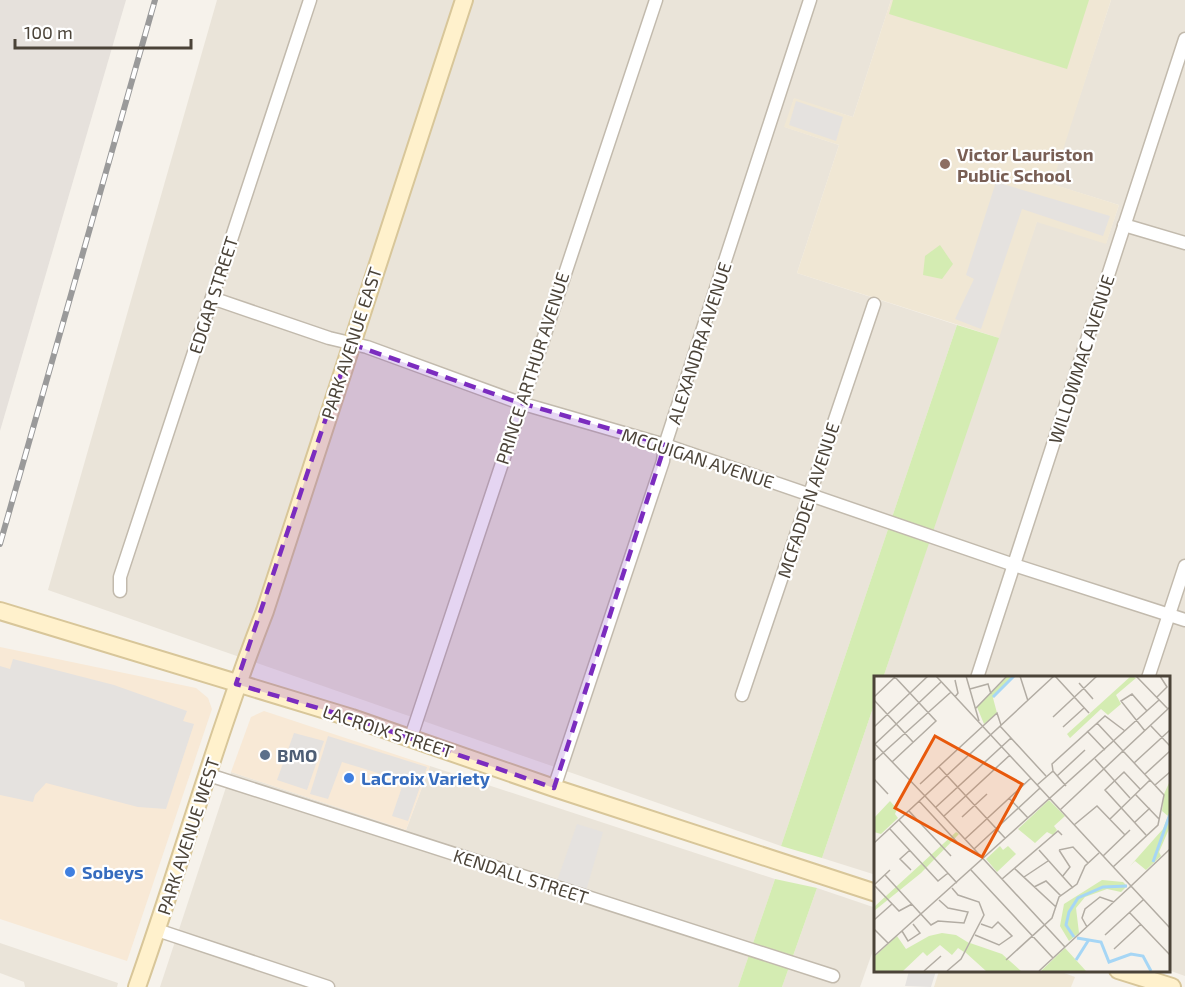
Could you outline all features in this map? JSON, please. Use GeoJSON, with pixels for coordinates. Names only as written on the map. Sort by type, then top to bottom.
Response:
{"type":"FeatureCollection","features":[{"type":"Feature","properties":{"kind":"main road","name":"PARK AVENUE EAST"},"geometry":{"type":"LineString","coordinates":[[236,684],[265,611],[464,0]]}},
{"type":"Feature","properties":{"kind":"main road","name":"LACROIX STREET"},"geometry":{"type":"LineString","coordinates":[[0,611],[411,737],[554,788],[874,892]]}},
{"type":"Feature","properties":{"kind":"main road","name":"PARK AVENUE WEST"},"geometry":{"type":"LineString","coordinates":[[137,987],[209,775],[236,684]]}},
{"type":"Feature","properties":{"kind":"main road"},"geometry":{"type":"LineString","coordinates":[[1124,972],[1172,987]]}},
{"type":"Feature","properties":{"kind":"street","name":"EDGAR STREET"},"geometry":{"type":"LineString","coordinates":[[120,591],[120,577],[310,0]]}},
{"type":"Feature","properties":{"kind":"street","name":"PRINCE ARTHUR AVENUE"},"geometry":{"type":"LineString","coordinates":[[411,737],[656,0]]}},
{"type":"Feature","properties":{"kind":"street","name":"ALEXANDRA AVENUE"},"geometry":{"type":"LineString","coordinates":[[554,788],[659,472],[665,445],[810,0]]}},
{"type":"Feature","properties":{"kind":"street","name":"WILLOWMAC AVENUE"},"geometry":{"type":"LineString","coordinates":[[978,676],[1185,39]]}},
{"type":"Feature","properties":{"kind":"street"},"geometry":{"type":"LineString","coordinates":[[1124,225],[1185,243]]}},
{"type":"Feature","properties":{"kind":"street","name":"MCGUIGAN AVENUE"},"geometry":{"type":"LineString","coordinates":[[212,298],[351,344],[367,347],[520,404],[665,445],[1014,565],[1185,620]]}},
{"type":"Feature","properties":{"kind":"street","name":"MCFADDEN AVENUE"},"geometry":{"type":"LineString","coordinates":[[742,695],[873,304]]}},
{"type":"Feature","properties":{"kind":"street"},"geometry":{"type":"LineString","coordinates":[[1149,676],[1185,566]]}},
{"type":"Feature","properties":{"kind":"street","name":"KENDALL STREET"},"geometry":{"type":"LineString","coordinates":[[209,775],[833,976]]}},
{"type":"Feature","properties":{"kind":"street"},"geometry":{"type":"LineString","coordinates":[[157,930],[328,987]]}},
{"type":"Feature","properties":{"kind":"highlighted area"},"geometry":{"type":"Polygon","coordinates":[[[351,344],[511,400],[665,445],[554,788],[352,718],[236,684],[351,344]]]}},
{"type":"Feature","properties":{"kind":"shaded area"},"geometry":{"type":"Polygon","coordinates":[[[0,0],[126,0],[0,431],[0,0]]]}},
{"type":"Feature","properties":{"kind":"shaded area"},"geometry":{"type":"Polygon","coordinates":[[[217,0],[891,0],[853,117],[794,99],[785,127],[839,145],[797,273],[957,325],[781,846],[48,590],[217,0]]]}},
{"type":"Feature","properties":{"kind":"shaded area","name":"Victor Lauriston Public School"},"geometry":{"type":"Polygon","coordinates":[[[891,0],[1111,0],[1052,184],[1119,205],[1106,244],[1037,222],[999,338],[797,273],[839,145],[784,127],[794,98],[853,117],[891,0]]]}},
{"type":"Feature","properties":{"kind":"shaded area"},"geometry":{"type":"Polygon","coordinates":[[[1111,0],[1185,0],[1185,976],[1170,971],[1170,676],[884,676],[1037,221],[1106,243],[1119,205],[1051,184],[1111,0]]]}},
{"type":"Feature","properties":{"kind":"shaded area"},"geometry":{"type":"Polygon","coordinates":[[[796,101],[843,117],[836,141],[789,125],[796,101]]]}},
{"type":"Feature","properties":{"kind":"shaded area"},"geometry":{"type":"Polygon","coordinates":[[[996,182],[1110,216],[1103,236],[1022,209],[981,329],[955,319],[974,279],[966,275],[996,182]]]}},
{"type":"Feature","properties":{"kind":"shaded area"},"geometry":{"type":"Polygon","coordinates":[[[0,647],[196,688],[208,698],[212,709],[127,961],[0,919],[0,647]]]}},
{"type":"Feature","properties":{"kind":"shaded area"},"geometry":{"type":"Polygon","coordinates":[[[13,659],[114,685],[187,711],[183,721],[194,724],[166,809],[138,807],[46,783],[35,795],[33,802],[0,795],[0,666],[10,669],[13,659]]]}},
{"type":"Feature","properties":{"kind":"shaded area"},"geometry":{"type":"Polygon","coordinates":[[[874,705],[874,874],[822,858],[874,705]]]}},
{"type":"Feature","properties":{"kind":"shaded area"},"geometry":{"type":"Polygon","coordinates":[[[264,711],[430,766],[406,830],[231,772],[251,717],[264,711]]]}},
{"type":"Feature","properties":{"kind":"shaded area"},"geometry":{"type":"Polygon","coordinates":[[[294,733],[324,741],[307,790],[277,780],[294,733]]]}},
{"type":"Feature","properties":{"kind":"shaded area"},"geometry":{"type":"Polygon","coordinates":[[[328,736],[427,767],[408,821],[392,816],[404,781],[342,762],[328,799],[310,794],[328,736]]]}},
{"type":"Feature","properties":{"kind":"shaded area"},"geometry":{"type":"Polygon","coordinates":[[[430,766],[775,879],[738,987],[160,987],[231,772],[406,830],[430,766]]]}},
{"type":"Feature","properties":{"kind":"shaded area"},"geometry":{"type":"Polygon","coordinates":[[[577,824],[603,832],[586,891],[557,881],[577,824]]]}},
{"type":"Feature","properties":{"kind":"shaded area"},"geometry":{"type":"Polygon","coordinates":[[[817,888],[874,907],[874,948],[860,987],[782,987],[817,888]]]}},
{"type":"Feature","properties":{"kind":"shaded area"},"geometry":{"type":"Polygon","coordinates":[[[0,943],[118,983],[117,987],[25,987],[24,982],[0,973],[0,943]]]}},
{"type":"Feature","properties":{"kind":"shaded area"},"geometry":{"type":"Polygon","coordinates":[[[909,972],[936,972],[931,987],[905,986],[909,972]]]}},
{"type":"Feature","properties":{"kind":"shaded area"},"geometry":{"type":"Polygon","coordinates":[[[939,972],[1061,972],[1075,977],[1071,987],[934,987],[939,972]]]}},
{"type":"Feature","properties":{"kind":"green space"},"geometry":{"type":"Polygon","coordinates":[[[893,0],[1089,0],[1067,69],[889,14],[893,0]]]}},
{"type":"Feature","properties":{"kind":"green space"},"geometry":{"type":"Polygon","coordinates":[[[940,245],[953,264],[942,279],[923,275],[925,256],[940,245]]]}},
{"type":"Feature","properties":{"kind":"green space"},"geometry":{"type":"Polygon","coordinates":[[[957,325],[999,338],[884,676],[874,676],[874,705],[822,858],[781,846],[957,325]]]}},
{"type":"Feature","properties":{"kind":"green space"},"geometry":{"type":"Polygon","coordinates":[[[775,879],[817,888],[782,987],[738,987],[775,879]]]}},
{"type":"Feature","properties":{"kind":"railway"},"geometry":{"type":"LineString","coordinates":[[0,544],[155,0]]}},
{"type":"Feature","properties":{"kind":"place","name":"Victor Lauriston Public School"},"geometry":{"type":"Point","coordinates":[945,164]}},
{"type":"Feature","properties":{"kind":"place","name":"BMO"},"geometry":{"type":"Point","coordinates":[265,755]}},
{"type":"Feature","properties":{"kind":"place","name":"LaCroix Variety"},"geometry":{"type":"Point","coordinates":[349,778]}},
{"type":"Feature","properties":{"kind":"place","name":"Sobeys"},"geometry":{"type":"Point","coordinates":[70,872]}}]}
